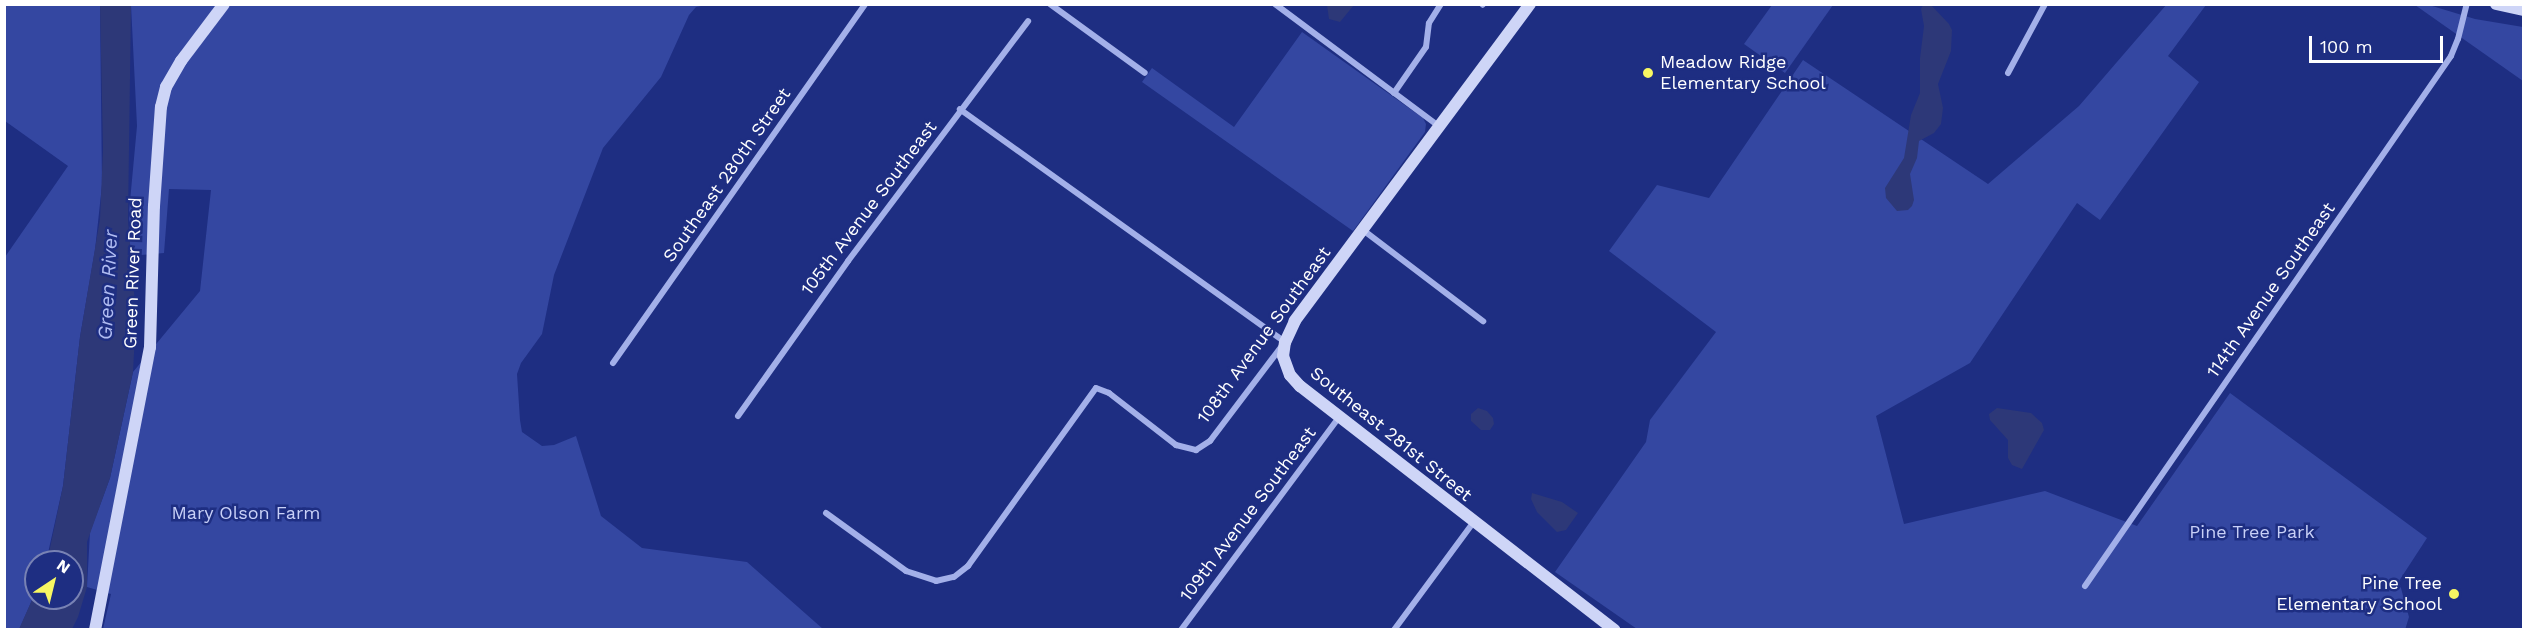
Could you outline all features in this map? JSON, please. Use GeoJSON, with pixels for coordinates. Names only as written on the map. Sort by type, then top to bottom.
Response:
{"type":"FeatureCollection","features":[{"type":"Feature","properties":{"kind":"street","name":"Green River Road"},"geometry":{"type":"LineString","coordinates":[[95,630],[150,347],[154,206],[161,106],[166,87],[181,61],[224,4]]}},
{"type":"Feature","properties":{"kind":"street","name":"Southeast 280th Street"},"geometry":{"type":"LineString","coordinates":[[613,363],[865,4]]}},
{"type":"Feature","properties":{"kind":"street"},"geometry":{"type":"LineString","coordinates":[[1050,4],[1145,74]]}},
{"type":"Feature","properties":{"kind":"street"},"geometry":{"type":"LineString","coordinates":[[1275,4],[1440,127]]}},
{"type":"Feature","properties":{"kind":"street"},"geometry":{"type":"LineString","coordinates":[[1394,93],[1426,47],[1429,23],[1441,4]]}},
{"type":"Feature","properties":{"kind":"street","name":"108th Avenue Southeast"},"geometry":{"type":"LineString","coordinates":[[826,513],[906,571],[936,581],[954,577],[968,566],[1096,388],[1109,393],[1176,445],[1196,450],[1210,441],[1285,342],[1295,321],[1530,4]]}},
{"type":"Feature","properties":{"kind":"street"},"geometry":{"type":"LineString","coordinates":[[2008,73],[2044,4]]}},
{"type":"Feature","properties":{"kind":"street","name":"114th Avenue Southeast"},"geometry":{"type":"LineString","coordinates":[[2085,586],[2451,56],[2467,4]]}},
{"type":"Feature","properties":{"kind":"street"},"geometry":{"type":"LineString","coordinates":[[2496,4],[2523,10]]}},
{"type":"Feature","properties":{"kind":"street","name":"105th Avenue Southeast"},"geometry":{"type":"LineString","coordinates":[[738,416],[790,339],[1028,21]]}},
{"type":"Feature","properties":{"kind":"street"},"geometry":{"type":"LineString","coordinates":[[960,109],[1285,342]]}},
{"type":"Feature","properties":{"kind":"street"},"geometry":{"type":"LineString","coordinates":[[1363,231],[1483,321]]}},
{"type":"Feature","properties":{"kind":"street","name":"Southeast 281st Street"},"geometry":{"type":"LineString","coordinates":[[1285,342],[1283,356],[1290,375],[1339,417],[1473,523],[1614,630]]}},
{"type":"Feature","properties":{"kind":"street","name":"109th Avenue Southeast"},"geometry":{"type":"LineString","coordinates":[[1181,630],[1339,417]]}},
{"type":"Feature","properties":{"kind":"street"},"geometry":{"type":"LineString","coordinates":[[1394,630],[1473,523]]}},
{"type":"Feature","properties":{"kind":"green space","name":"Pine Tree Park"},"geometry":{"type":"Polygon","coordinates":[[[2167,4],[2206,5],[2168,56],[2199,82],[2100,220],[2077,203],[1970,363],[1876,416],[1904,524],[2045,491],[2137,526],[2230,393],[2427,538],[2399,581],[2409,617],[2405,630],[1637,629],[1555,572],[1646,442],[1650,420],[1716,332],[1609,251],[1657,185],[1709,198],[1803,60],[1988,184],[2079,106],[2167,4]]]}},
{"type":"Feature","properties":{"kind":"green space"},"geometry":{"type":"Polygon","coordinates":[[[4,5],[100,5],[102,185],[95,250],[80,337],[63,486],[49,550],[24,550],[24,610],[28,610],[19,630],[4,629],[5,257],[68,166],[5,121],[4,5]]]}},
{"type":"Feature","properties":{"kind":"green space","name":"Mary Olson Farm"},"geometry":{"type":"Polygon","coordinates":[[[131,5],[706,5],[696,7],[689,15],[661,77],[603,148],[554,275],[542,334],[521,363],[517,374],[522,432],[542,446],[554,445],[576,436],[601,516],[642,548],[747,562],[823,629],[103,629],[111,594],[87,587],[90,532],[110,478],[133,372],[200,291],[211,190],[169,189],[164,253],[130,256],[129,212],[137,126],[131,5]]]}},
{"type":"Feature","properties":{"kind":"green space"},"geometry":{"type":"Polygon","coordinates":[[[1772,5],[1833,5],[1785,73],[1744,44],[1772,5]]]}},
{"type":"Feature","properties":{"kind":"green space"},"geometry":{"type":"Polygon","coordinates":[[[2415,5],[2429,5],[2475,19],[2523,27],[2523,81],[2415,5]]]}},
{"type":"Feature","properties":{"kind":"green space"},"geometry":{"type":"Polygon","coordinates":[[[1302,32],[1423,118],[1426,124],[1425,132],[1353,231],[1142,82],[1152,68],[1234,127],[1302,32]]]}},
{"type":"Feature","properties":{"kind":"water","name":"Green River"},"geometry":{"type":"Polygon","coordinates":[[[100,5],[131,5],[128,220],[136,316],[133,372],[110,478],[87,542],[87,587],[84,597],[84,550],[50,550],[63,486],[80,337],[100,219],[103,150],[100,5]]]}},
{"type":"Feature","properties":{"kind":"water"},"geometry":{"type":"Polygon","coordinates":[[[1327,5],[1354,5],[1340,22],[1329,19],[1327,5]]]}},
{"type":"Feature","properties":{"kind":"water"},"geometry":{"type":"Polygon","coordinates":[[[1923,5],[1931,5],[1949,24],[1952,30],[1951,51],[1938,84],[1943,108],[1941,124],[1934,133],[1919,141],[1917,158],[1910,174],[1914,200],[1908,210],[1897,211],[1886,198],[1885,188],[1904,158],[1911,115],[1920,93],[1920,58],[1924,26],[1921,9],[1923,5]]]}},
{"type":"Feature","properties":{"kind":"water"},"geometry":{"type":"Polygon","coordinates":[[[1478,408],[1487,411],[1493,418],[1494,424],[1490,430],[1481,430],[1471,421],[1471,414],[1478,408]]]}},
{"type":"Feature","properties":{"kind":"water"},"geometry":{"type":"Polygon","coordinates":[[[1997,408],[2031,413],[2042,423],[2044,430],[2022,469],[2012,465],[2008,458],[2008,440],[1990,420],[1989,414],[1997,408]]]}},
{"type":"Feature","properties":{"kind":"water"},"geometry":{"type":"Polygon","coordinates":[[[1532,493],[1562,502],[1578,513],[1566,530],[1557,532],[1537,512],[1531,499],[1532,493]]]}},
{"type":"Feature","properties":{"kind":"water"},"geometry":{"type":"Polygon","coordinates":[[[28,610],[80,610],[72,629],[19,629],[28,610]]]}},
{"type":"Feature","properties":{"kind":"place","name":"Meadow Ridge Elementary School"},"geometry":{"type":"Point","coordinates":[1648,73]}},
{"type":"Feature","properties":{"kind":"place","name":"Pine Tree Elementary School"},"geometry":{"type":"Point","coordinates":[2454,594]}}]}
